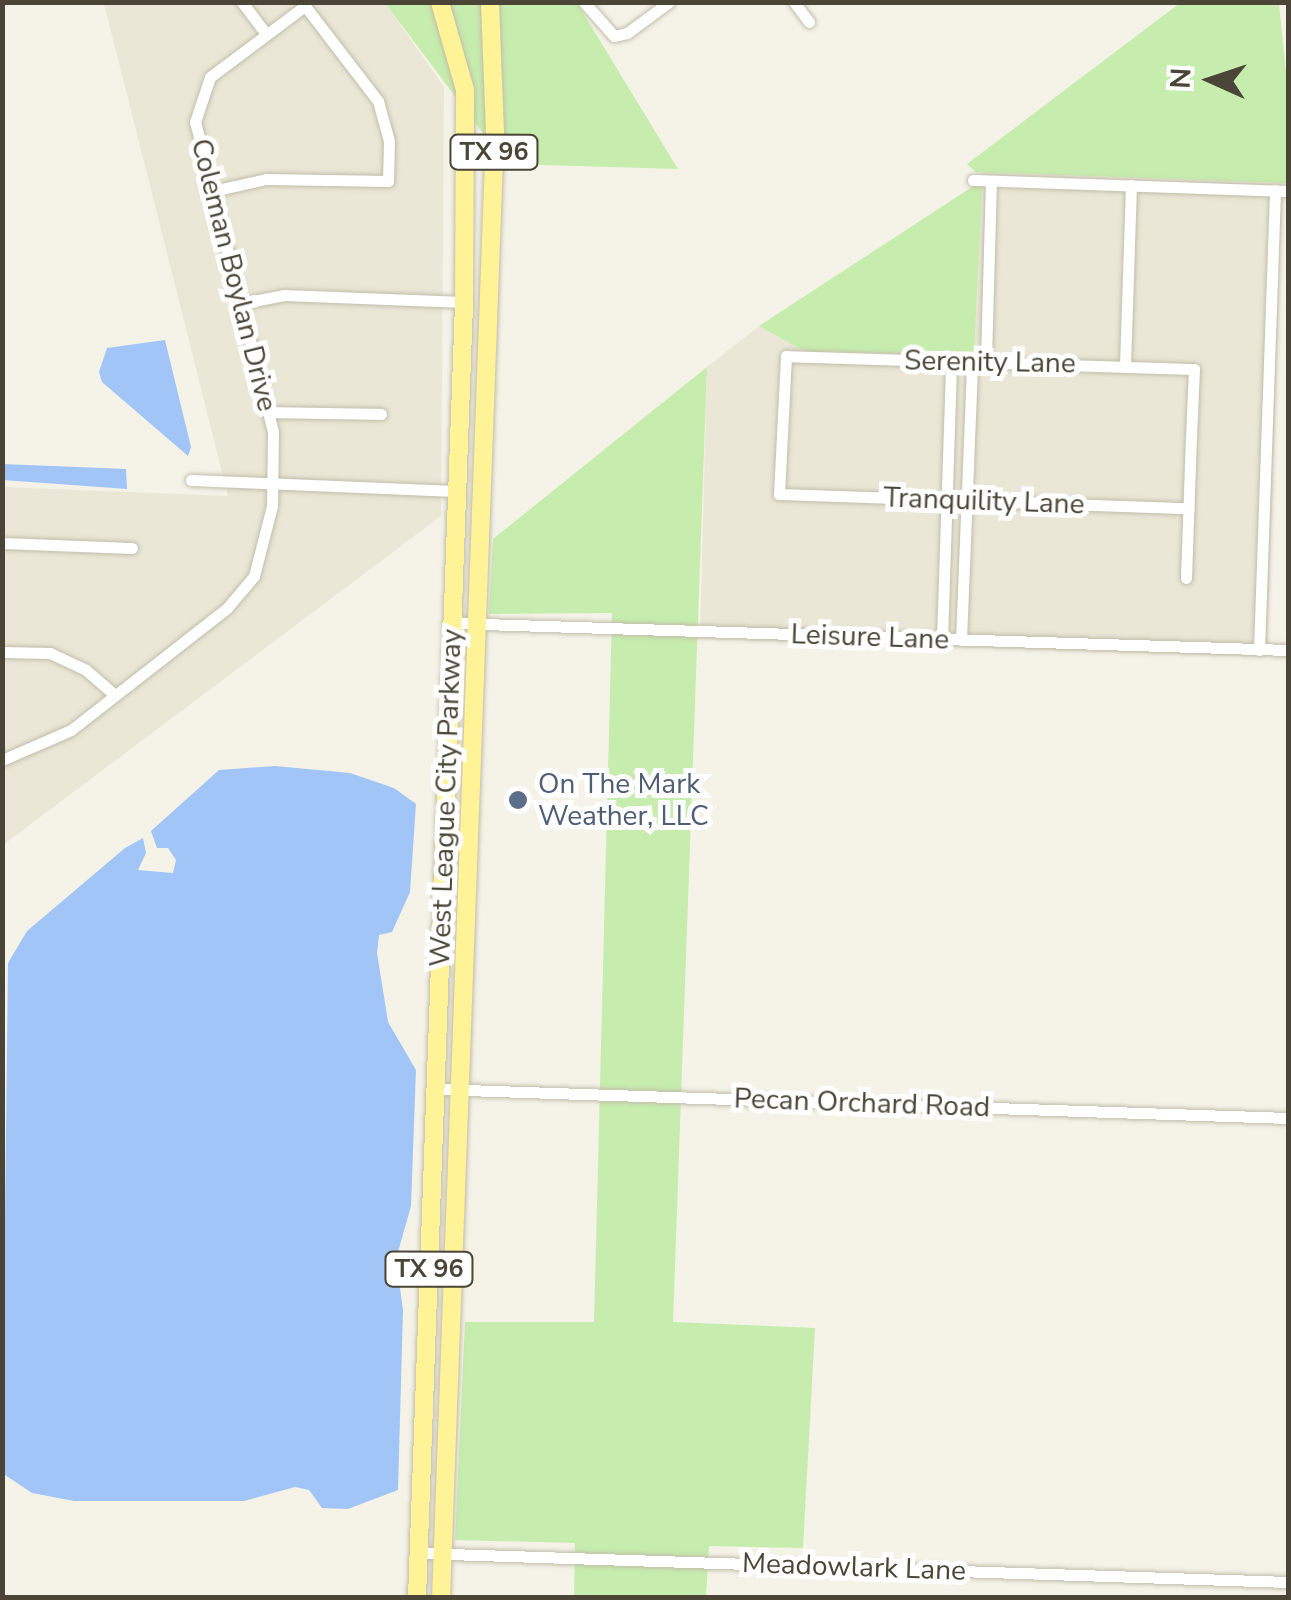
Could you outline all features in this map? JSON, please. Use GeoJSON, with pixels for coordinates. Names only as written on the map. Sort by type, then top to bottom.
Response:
{"type":"FeatureCollection","features":[{"type":"Feature","properties":{"kind":"main road","name":"West League City Parkway"},"geometry":{"type":"LineString","coordinates":[[417,1598],[464,302],[465,90],[440,2]]}},
{"type":"Feature","properties":{"kind":"main road","name":"West League City Parkway"},"geometry":{"type":"LineString","coordinates":[[441,1598],[497,43],[490,2]]}},
{"type":"Feature","properties":{"kind":"main road"},"geometry":{"type":"LineString","coordinates":[[464,302],[489,303]]}},
{"type":"Feature","properties":{"kind":"street"},"geometry":{"type":"LineString","coordinates":[[242,2],[265,32]]}},
{"type":"Feature","properties":{"kind":"street"},"geometry":{"type":"LineString","coordinates":[[584,2],[614,36],[628,33],[668,2]]}},
{"type":"Feature","properties":{"kind":"street"},"geometry":{"type":"LineString","coordinates":[[794,2],[808,22]]}},
{"type":"Feature","properties":{"kind":"street","name":"Coleman Boylan Drive"},"geometry":{"type":"LineString","coordinates":[[2,760],[71,730],[226,608],[254,576],[266,544],[273,483],[270,412],[194,122],[210,77],[265,32],[305,6],[378,101],[389,141],[388,181],[266,179],[213,191]]}},
{"type":"Feature","properties":{"kind":"street"},"geometry":{"type":"LineString","coordinates":[[973,180],[1282,190],[1259,650]]}},
{"type":"Feature","properties":{"kind":"street"},"geometry":{"type":"LineString","coordinates":[[986,360],[991,181]]}},
{"type":"Feature","properties":{"kind":"street"},"geometry":{"type":"LineString","coordinates":[[1125,366],[1131,186]]}},
{"type":"Feature","properties":{"kind":"street"},"geometry":{"type":"LineString","coordinates":[[243,303],[284,295],[464,302]]}},
{"type":"Feature","properties":{"kind":"street","name":"Serenity Lane"},"geometry":{"type":"LineString","coordinates":[[779,494],[786,356],[986,360],[1194,369],[1189,508]]}},
{"type":"Feature","properties":{"kind":"street"},"geometry":{"type":"LineString","coordinates":[[942,639],[951,361]]}},
{"type":"Feature","properties":{"kind":"street"},"geometry":{"type":"LineString","coordinates":[[962,640],[972,362]]}},
{"type":"Feature","properties":{"kind":"street"},"geometry":{"type":"LineString","coordinates":[[270,412],[381,414]]}},
{"type":"Feature","properties":{"kind":"street"},"geometry":{"type":"LineString","coordinates":[[190,480],[456,491]]}},
{"type":"Feature","properties":{"kind":"street","name":"Tranquility Lane"},"geometry":{"type":"LineString","coordinates":[[779,494],[1189,508]]}},
{"type":"Feature","properties":{"kind":"street"},"geometry":{"type":"LineString","coordinates":[[1186,578],[1189,508]]}},
{"type":"Feature","properties":{"kind":"street"},"geometry":{"type":"LineString","coordinates":[[2,542],[132,548]]}},
{"type":"Feature","properties":{"kind":"street","name":"Leisure Lane"},"geometry":{"type":"LineString","coordinates":[[452,623],[1288,650]]}},
{"type":"Feature","properties":{"kind":"street"},"geometry":{"type":"LineString","coordinates":[[2,652],[50,653],[86,670],[114,694]]}},
{"type":"Feature","properties":{"kind":"street","name":"Pecan Orchard Road"},"geometry":{"type":"LineString","coordinates":[[436,1089],[1288,1118]]}},
{"type":"Feature","properties":{"kind":"street","name":"Meadowlark Lane"},"geometry":{"type":"LineString","coordinates":[[419,1553],[1288,1582]]}},
{"type":"Feature","properties":{"kind":"shaded area"},"geometry":{"type":"Polygon","coordinates":[[[104,3],[385,3],[444,87],[441,516],[3,845],[3,487],[228,496],[104,3]]]}},
{"type":"Feature","properties":{"kind":"shaded area"},"geometry":{"type":"Polygon","coordinates":[[[982,172],[1282,183],[1267,657],[700,639],[707,367],[759,326],[804,351],[974,354],[982,172]]]}},
{"type":"Feature","properties":{"kind":"green space"},"geometry":{"type":"Polygon","coordinates":[[[385,3],[577,3],[678,169],[506,164],[385,3]]]}},
{"type":"Feature","properties":{"kind":"green space"},"geometry":{"type":"Polygon","coordinates":[[[1180,3],[1279,3],[1288,92],[1287,183],[976,172],[967,164],[1180,3]]]}},
{"type":"Feature","properties":{"kind":"green space"},"geometry":{"type":"Polygon","coordinates":[[[975,185],[982,185],[974,355],[804,351],[759,326],[975,185]]]}},
{"type":"Feature","properties":{"kind":"green space"},"geometry":{"type":"Polygon","coordinates":[[[707,367],[673,1322],[815,1328],[803,1548],[709,1546],[706,1597],[574,1598],[575,1543],[455,1540],[465,1322],[594,1322],[612,613],[489,614],[493,539],[707,367]]]}},
{"type":"Feature","properties":{"kind":"water"},"geometry":{"type":"Polygon","coordinates":[[[165,340],[191,447],[188,456],[102,382],[99,372],[107,348],[165,340]]]}},
{"type":"Feature","properties":{"kind":"water"},"geometry":{"type":"Polygon","coordinates":[[[3,464],[126,469],[127,489],[3,480],[3,464]]]}},
{"type":"Feature","properties":{"kind":"water"},"geometry":{"type":"Polygon","coordinates":[[[275,766],[350,773],[394,788],[416,804],[410,892],[392,932],[379,935],[377,953],[388,1022],[416,1070],[411,1206],[396,1259],[403,1310],[398,1490],[348,1509],[322,1508],[309,1490],[295,1487],[244,1501],[74,1501],[32,1493],[2,1473],[8,963],[27,931],[125,848],[143,838],[146,853],[138,870],[173,873],[176,860],[168,848],[157,848],[151,831],[219,770],[275,766]]]}},
{"type":"Feature","properties":{"kind":"place","name":"On The Mark Weather, LLC"},"geometry":{"type":"Point","coordinates":[518,800]}}]}
